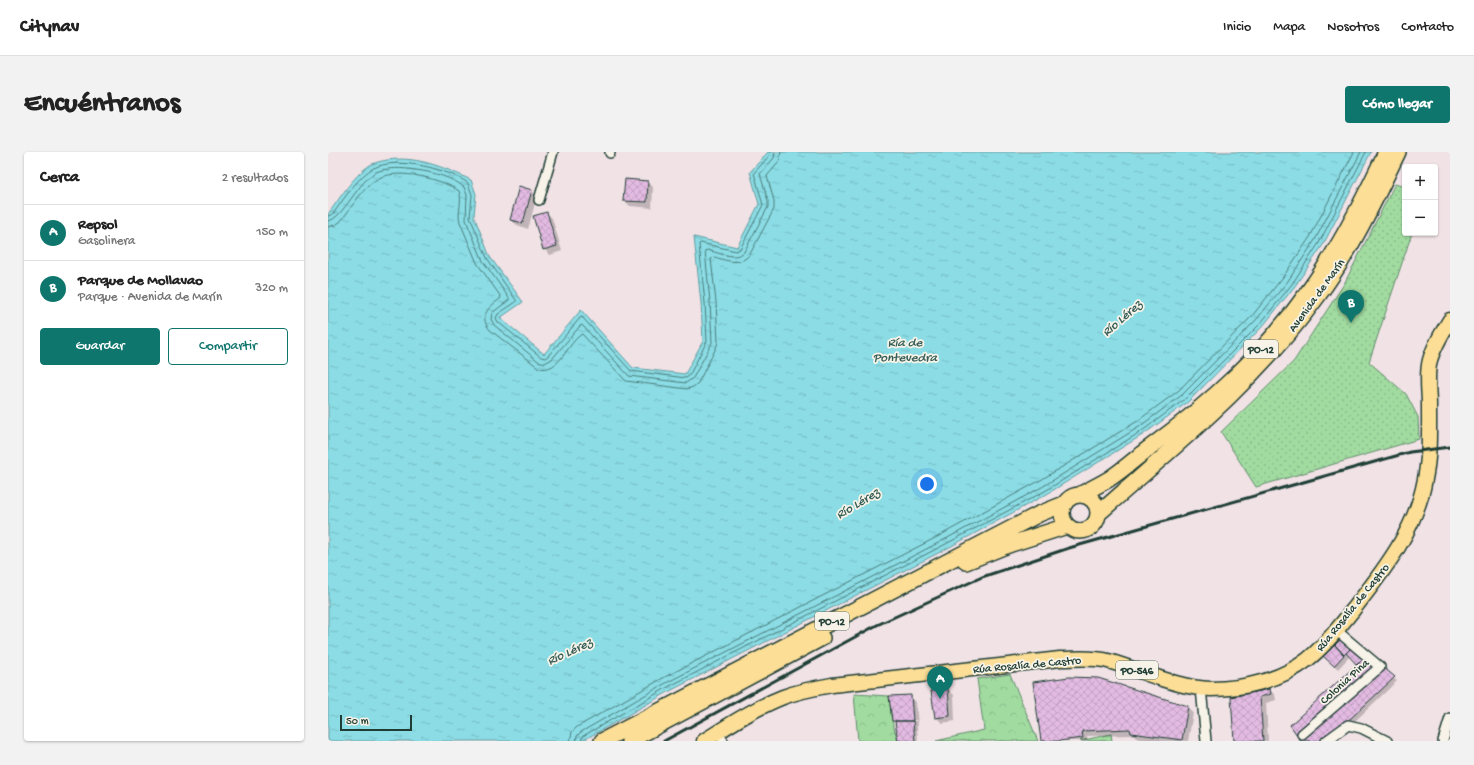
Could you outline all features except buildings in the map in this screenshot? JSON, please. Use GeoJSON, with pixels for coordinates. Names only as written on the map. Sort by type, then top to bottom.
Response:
{"type":"FeatureCollection","features":[{"type":"Feature","properties":{"kind":"highway","name":"Avenida de Marín"},"geometry":{"type":"LineString","coordinates":[[1079,495],[1110,479],[1184,422],[1230,382],[1256,354],[1310,289],[1348,227],[1386,152]]}},
{"type":"Feature","properties":{"kind":"highway","name":"Avenida de Marín"},"geometry":{"type":"LineString","coordinates":[[1098,514],[1194,429],[1260,366],[1279,345],[1318,296],[1346,253],[1398,152]]}},
{"type":"Feature","properties":{"kind":"highway"},"geometry":{"type":"LineString","coordinates":[[1079,495],[1085,496],[1094,503],[1098,514],[1094,524],[1085,530],[1078,531],[1067,526],[1062,516],[1064,504],[1070,498],[1079,495]]}},
{"type":"Feature","properties":{"kind":"highway","name":"PO-12"},"geometry":{"type":"LineString","coordinates":[[602,741],[1032,517],[1064,504]]}},
{"type":"Feature","properties":{"kind":"highway","name":"PO-12"},"geometry":{"type":"LineString","coordinates":[[629,741],[958,566],[996,550],[1067,526]]}},
{"type":"Feature","properties":{"kind":"main road","name":"Rúa Rosalía de Castro"},"geometry":{"type":"LineString","coordinates":[[704,741],[720,737],[763,706],[783,697],[804,690],[832,685],[1060,659],[1107,661],[1192,687],[1201,688],[1232,688],[1250,685],[1270,680],[1287,672],[1307,660],[1336,630],[1390,560],[1415,516],[1424,489],[1429,459],[1428,377],[1430,362],[1436,344],[1450,320]]}},
{"type":"Feature","properties":{"kind":"street"},"geometry":{"type":"LineString","coordinates":[[540,200],[552,152]]}},
{"type":"Feature","properties":{"kind":"street","name":"Colonia Pina"},"geometry":{"type":"LineString","coordinates":[[1302,734],[1380,667],[1336,630]]}},
{"type":"Feature","properties":{"kind":"street"},"geometry":{"type":"LineString","coordinates":[[1201,688],[1206,741]]}},
{"type":"Feature","properties":{"kind":"street"},"geometry":{"type":"LineString","coordinates":[[1443,741],[1450,718]]}},
{"type":"Feature","properties":{"kind":"street"},"geometry":{"type":"LineString","coordinates":[[1326,741],[1348,725],[1362,728],[1387,741]]}},
{"type":"Feature","properties":{"kind":"green space"},"geometry":{"type":"Polygon","coordinates":[[[1395,184],[1402,186],[1402,236],[1411,236],[1369,362],[1406,394],[1418,417],[1419,439],[1256,487],[1221,432],[1294,361],[1344,284],[1395,184]]]}},
{"type":"Feature","properties":{"kind":"green space"},"geometry":{"type":"Polygon","coordinates":[[[1010,674],[1038,741],[936,741],[984,730],[977,679],[1010,674]]]}},
{"type":"Feature","properties":{"kind":"green space"},"geometry":{"type":"Polygon","coordinates":[[[854,694],[889,696],[892,721],[898,741],[858,741],[854,694]]]}},
{"type":"Feature","properties":{"kind":"green space"},"geometry":{"type":"Polygon","coordinates":[[[1111,734],[1112,741],[1080,741],[1111,734]]]}},
{"type":"Feature","properties":{"kind":"water","name":"Ría de Pontevedra"},"geometry":{"type":"Polygon","coordinates":[[[768,152],[1371,152],[1323,245],[1295,286],[1263,326],[1188,402],[1144,434],[1047,494],[946,549],[670,691],[582,741],[328,741],[328,214],[347,188],[358,175],[370,165],[394,159],[405,159],[439,166],[471,180],[476,194],[474,216],[490,257],[523,302],[500,318],[544,354],[581,310],[633,368],[685,374],[703,341],[701,303],[694,237],[737,247],[759,204],[750,172],[768,152]]]}},
{"type":"Feature","properties":{"kind":"railway"},"geometry":{"type":"LineString","coordinates":[[664,741],[877,625],[982,577],[1069,548],[1410,452],[1450,447]]}},
{"type":"Feature","properties":{"kind":"place","name":"Parque de Mollavao"},"geometry":{"type":"Point","coordinates":[1351,323]}},
{"type":"Feature","properties":{"kind":"place","name":"Repsol"},"geometry":{"type":"Point","coordinates":[940,699]}},
{"type":"Feature","properties":{"kind":"water label","name":"Río Lérez"},"geometry":{"type":"Point","coordinates":[1121,317]}},
{"type":"Feature","properties":{"kind":"water label","name":"Río Lérez"},"geometry":{"type":"Point","coordinates":[857,502]}},
{"type":"Feature","properties":{"kind":"water label","name":"Río Lérez"},"geometry":{"type":"Point","coordinates":[569,650]}}]}
